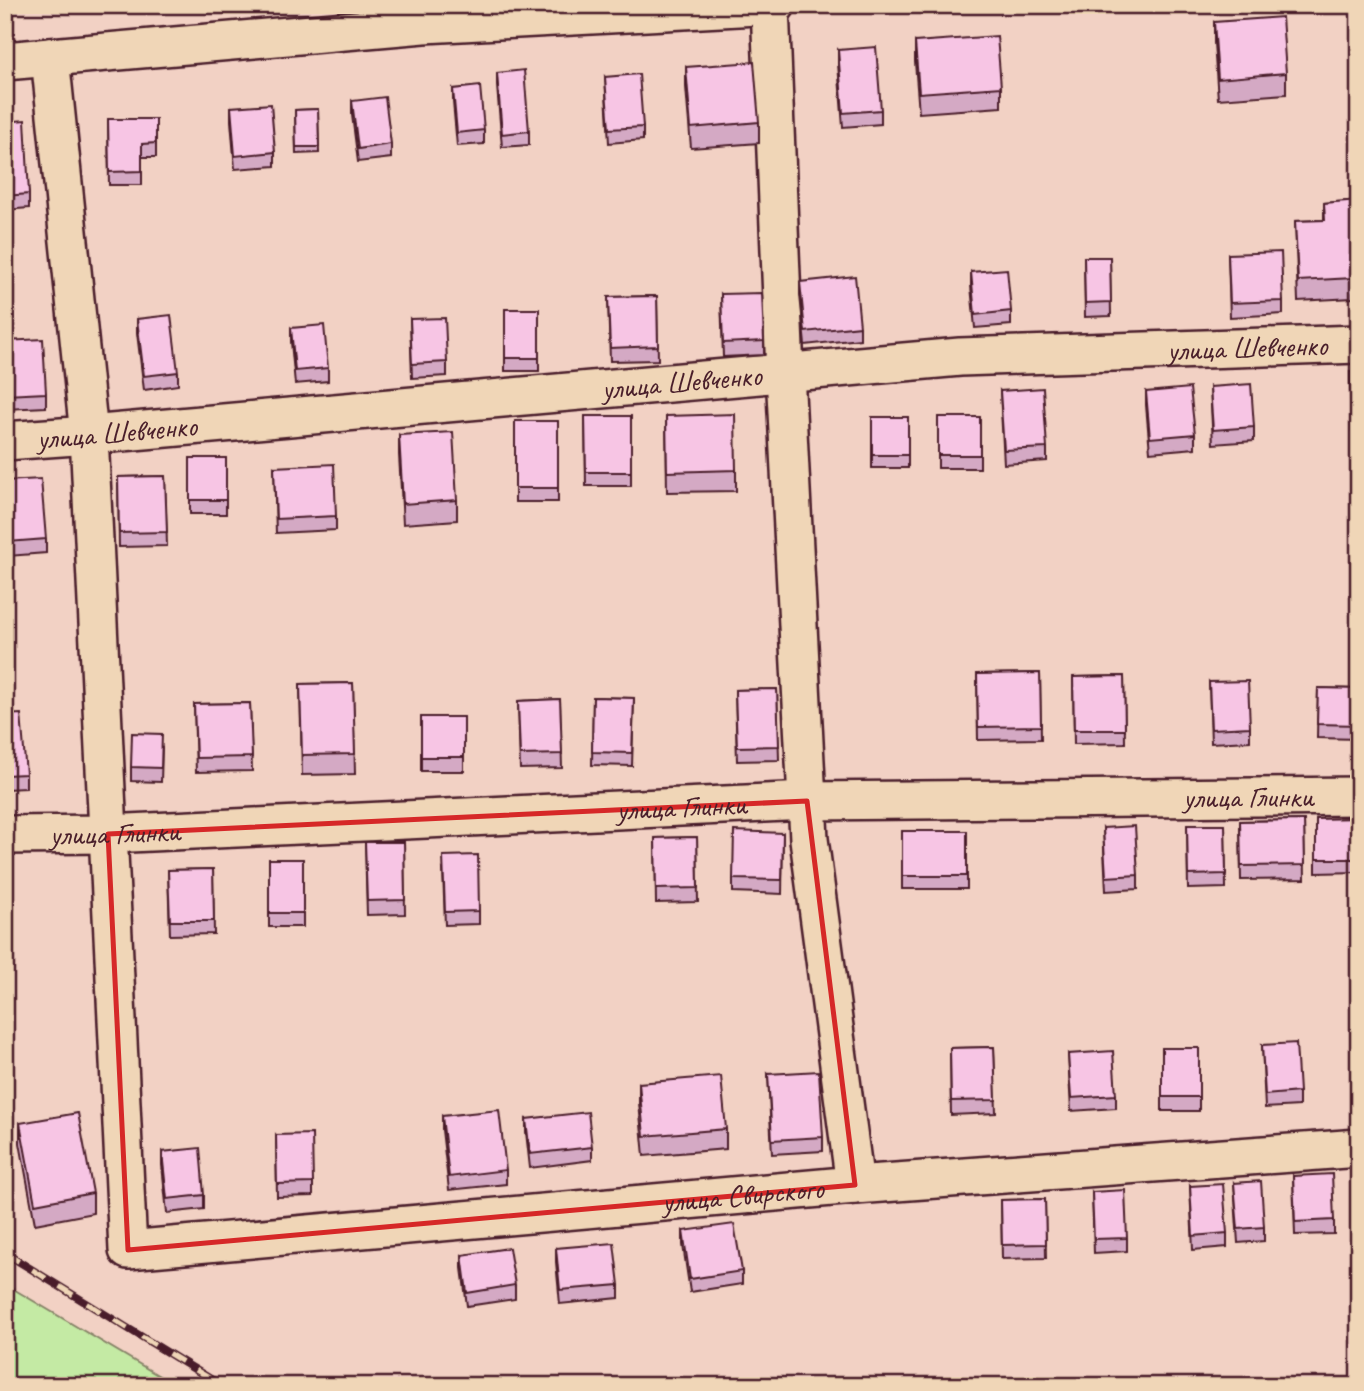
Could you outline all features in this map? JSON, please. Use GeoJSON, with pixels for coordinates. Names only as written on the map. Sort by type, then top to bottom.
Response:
{"type":"FeatureCollection","features":[{"type":"Feature","properties":{"kind":"street"},"geometry":{"type":"LineString","coordinates":[[5,61],[424,24],[776,5]]}},
{"type":"Feature","properties":{"kind":"street"},"geometry":{"type":"LineString","coordinates":[[770,6],[785,373],[809,839],[855,1185]]}},
{"type":"Feature","properties":{"kind":"street"},"geometry":{"type":"LineString","coordinates":[[50,57],[89,435],[108,834]]}},
{"type":"Feature","properties":{"kind":"street","name":"улица Шевченко"},"geometry":{"type":"LineString","coordinates":[[5,441],[960,357],[1359,344]]}},
{"type":"Feature","properties":{"kind":"street","name":"улица Глинки"},"geometry":{"type":"LineString","coordinates":[[5,835],[108,834],[807,801],[1359,796]]}},
{"type":"Feature","properties":{"kind":"street","name":"улица Свирского"},"geometry":{"type":"LineString","coordinates":[[108,834],[128,1250],[855,1185],[1359,1148]]}},
{"type":"Feature","properties":{"kind":"highlighted area"},"geometry":{"type":"Polygon","coordinates":[[[807,801],[855,1185],[128,1250],[108,834],[807,801]]]}},
{"type":"Feature","properties":{"kind":"green space"},"geometry":{"type":"Polygon","coordinates":[[[5,1284],[176,1386],[5,1386],[5,1284]]]}},
{"type":"Feature","properties":{"kind":"building"},"geometry":{"type":"Polygon","coordinates":[[[1282,17],[1286,73],[1218,79],[1214,22],[1282,17]]]}},
{"type":"Feature","properties":{"kind":"building"},"geometry":{"type":"Polygon","coordinates":[[[997,36],[1001,87],[919,93],[915,42],[997,36]]]}},
{"type":"Feature","properties":{"kind":"building"},"geometry":{"type":"Polygon","coordinates":[[[876,47],[881,110],[843,113],[838,50],[876,47]]]}},
{"type":"Feature","properties":{"kind":"building"},"geometry":{"type":"Polygon","coordinates":[[[754,62],[759,122],[691,128],[686,67],[754,62]]]}},
{"type":"Feature","properties":{"kind":"building"},"geometry":{"type":"Polygon","coordinates":[[[524,70],[529,131],[502,134],[497,73],[524,70]]]}},
{"type":"Feature","properties":{"kind":"building"},"geometry":{"type":"Polygon","coordinates":[[[639,74],[643,127],[609,129],[605,77],[639,74]]]}},
{"type":"Feature","properties":{"kind":"building"},"geometry":{"type":"Polygon","coordinates":[[[480,86],[484,130],[457,133],[453,89],[480,86]]]}},
{"type":"Feature","properties":{"kind":"building"},"geometry":{"type":"Polygon","coordinates":[[[385,97],[391,144],[358,149],[352,101],[385,97]]]}},
{"type":"Feature","properties":{"kind":"building"},"geometry":{"type":"Polygon","coordinates":[[[271,104],[275,152],[235,156],[231,107],[271,104]]]}},
{"type":"Feature","properties":{"kind":"building"},"geometry":{"type":"Polygon","coordinates":[[[318,109],[319,147],[296,147],[295,110],[318,109]]]}},
{"type":"Feature","properties":{"kind":"building"},"geometry":{"type":"Polygon","coordinates":[[[108,119],[156,119],[156,143],[142,144],[142,171],[109,172],[108,119]]]}},
{"type":"Feature","properties":{"kind":"building"},"geometry":{"type":"Polygon","coordinates":[[[25,120],[29,194],[5,196],[5,122],[25,120]]]}},
{"type":"Feature","properties":{"kind":"building"},"geometry":{"type":"Polygon","coordinates":[[[1359,200],[1359,273],[1352,273],[1353,278],[1298,281],[1295,221],[1325,220],[1324,203],[1359,200]]]}},
{"type":"Feature","properties":{"kind":"building"},"geometry":{"type":"Polygon","coordinates":[[[1281,252],[1283,301],[1230,303],[1228,254],[1281,252]]]}},
{"type":"Feature","properties":{"kind":"building"},"geometry":{"type":"Polygon","coordinates":[[[1084,257],[1110,257],[1111,302],[1085,303],[1084,257]]]}},
{"type":"Feature","properties":{"kind":"building"},"geometry":{"type":"Polygon","coordinates":[[[1007,269],[1011,311],[975,315],[971,272],[1007,269]]]}},
{"type":"Feature","properties":{"kind":"building"},"geometry":{"type":"Polygon","coordinates":[[[855,276],[860,326],[805,332],[800,282],[855,276]]]}},
{"type":"Feature","properties":{"kind":"building"},"geometry":{"type":"Polygon","coordinates":[[[762,293],[764,341],[723,343],[721,294],[762,293]]]}},
{"type":"Feature","properties":{"kind":"building"},"geometry":{"type":"Polygon","coordinates":[[[657,296],[658,346],[610,348],[608,297],[657,296]]]}},
{"type":"Feature","properties":{"kind":"building"},"geometry":{"type":"Polygon","coordinates":[[[505,309],[539,309],[539,358],[505,358],[505,309]]]}},
{"type":"Feature","properties":{"kind":"building"},"geometry":{"type":"Polygon","coordinates":[[[171,315],[178,372],[144,376],[137,319],[171,315]]]}},
{"type":"Feature","properties":{"kind":"building"},"geometry":{"type":"Polygon","coordinates":[[[445,318],[447,362],[412,364],[410,319],[445,318]]]}},
{"type":"Feature","properties":{"kind":"building"},"geometry":{"type":"Polygon","coordinates":[[[324,325],[328,368],[295,371],[291,328],[324,325]]]}},
{"type":"Feature","properties":{"kind":"building"},"geometry":{"type":"Polygon","coordinates":[[[43,339],[46,393],[5,395],[5,341],[43,339]]]}},
{"type":"Feature","properties":{"kind":"building"},"geometry":{"type":"Polygon","coordinates":[[[1350,372],[1359,372],[1359,417],[1352,417],[1350,372]]]}},
{"type":"Feature","properties":{"kind":"building"},"geometry":{"type":"Polygon","coordinates":[[[1251,384],[1254,427],[1213,430],[1210,387],[1251,384]]]}},
{"type":"Feature","properties":{"kind":"building"},"geometry":{"type":"Polygon","coordinates":[[[1043,388],[1047,448],[1004,450],[1000,391],[1043,388]]]}},
{"type":"Feature","properties":{"kind":"building"},"geometry":{"type":"Polygon","coordinates":[[[1190,388],[1195,434],[1150,438],[1146,392],[1190,388]]]}},
{"type":"Feature","properties":{"kind":"building"},"geometry":{"type":"Polygon","coordinates":[[[735,414],[736,470],[667,472],[666,416],[735,414]]]}},
{"type":"Feature","properties":{"kind":"building"},"geometry":{"type":"Polygon","coordinates":[[[585,416],[631,416],[631,472],[586,472],[585,416]]]}},
{"type":"Feature","properties":{"kind":"building"},"geometry":{"type":"Polygon","coordinates":[[[872,417],[908,417],[908,455],[872,455],[872,417]]]}},
{"type":"Feature","properties":{"kind":"building"},"geometry":{"type":"Polygon","coordinates":[[[938,417],[980,417],[980,455],[938,455],[938,417]]]}},
{"type":"Feature","properties":{"kind":"building"},"geometry":{"type":"Polygon","coordinates":[[[515,421],[558,421],[558,488],[515,488],[515,421]]]}},
{"type":"Feature","properties":{"kind":"building"},"geometry":{"type":"Polygon","coordinates":[[[453,432],[457,500],[403,504],[399,435],[453,432]]]}},
{"type":"Feature","properties":{"kind":"building"},"geometry":{"type":"Polygon","coordinates":[[[190,458],[226,458],[226,500],[190,500],[190,458]]]}},
{"type":"Feature","properties":{"kind":"building"},"geometry":{"type":"Polygon","coordinates":[[[334,464],[336,516],[276,519],[274,467],[334,464]]]}},
{"type":"Feature","properties":{"kind":"building"},"geometry":{"type":"Polygon","coordinates":[[[165,476],[167,532],[119,533],[118,477],[165,476]]]}},
{"type":"Feature","properties":{"kind":"building"},"geometry":{"type":"Polygon","coordinates":[[[41,479],[46,539],[8,542],[5,481],[41,479]]]}},
{"type":"Feature","properties":{"kind":"building"},"geometry":{"type":"Polygon","coordinates":[[[1040,673],[1041,726],[978,727],[977,674],[1040,673]]]}},
{"type":"Feature","properties":{"kind":"building"},"geometry":{"type":"Polygon","coordinates":[[[1124,676],[1125,730],[1074,730],[1073,677],[1124,676]]]}},
{"type":"Feature","properties":{"kind":"building"},"geometry":{"type":"Polygon","coordinates":[[[1248,681],[1250,727],[1211,729],[1209,682],[1248,681]]]}},
{"type":"Feature","properties":{"kind":"building"},"geometry":{"type":"Polygon","coordinates":[[[353,683],[355,754],[302,755],[300,684],[353,683]]]}},
{"type":"Feature","properties":{"kind":"building"},"geometry":{"type":"Polygon","coordinates":[[[1318,688],[1359,689],[1359,725],[1317,724],[1318,688]]]}},
{"type":"Feature","properties":{"kind":"building"},"geometry":{"type":"Polygon","coordinates":[[[777,689],[779,746],[737,747],[735,690],[777,689]]]}},
{"type":"Feature","properties":{"kind":"building"},"geometry":{"type":"Polygon","coordinates":[[[593,697],[634,698],[632,753],[592,752],[593,697]]]}},
{"type":"Feature","properties":{"kind":"building"},"geometry":{"type":"Polygon","coordinates":[[[560,699],[562,754],[520,755],[518,701],[560,699]]]}},
{"type":"Feature","properties":{"kind":"building"},"geometry":{"type":"Polygon","coordinates":[[[250,703],[252,757],[196,758],[194,704],[250,703]]]}},
{"type":"Feature","properties":{"kind":"building"},"geometry":{"type":"Polygon","coordinates":[[[21,714],[26,774],[5,775],[5,715],[21,714]]]}},
{"type":"Feature","properties":{"kind":"building"},"geometry":{"type":"Polygon","coordinates":[[[421,717],[464,717],[464,757],[421,757],[421,717]]]}},
{"type":"Feature","properties":{"kind":"building"},"geometry":{"type":"Polygon","coordinates":[[[132,733],[162,734],[161,768],[131,767],[132,733]]]}},
{"type":"Feature","properties":{"kind":"building"},"geometry":{"type":"Polygon","coordinates":[[[1359,818],[1359,859],[1316,859],[1316,819],[1359,818]]]}},
{"type":"Feature","properties":{"kind":"building"},"geometry":{"type":"Polygon","coordinates":[[[1304,820],[1305,865],[1241,866],[1240,821],[1304,820]]]}},
{"type":"Feature","properties":{"kind":"building"},"geometry":{"type":"Polygon","coordinates":[[[1187,825],[1225,825],[1226,874],[1188,875],[1187,825]]]}},
{"type":"Feature","properties":{"kind":"building"},"geometry":{"type":"Polygon","coordinates":[[[1135,826],[1138,875],[1106,877],[1103,828],[1135,826]]]}},
{"type":"Feature","properties":{"kind":"building"},"geometry":{"type":"Polygon","coordinates":[[[734,831],[783,833],[782,880],[733,879],[734,831]]]}},
{"type":"Feature","properties":{"kind":"building"},"geometry":{"type":"Polygon","coordinates":[[[902,831],[967,831],[967,876],[902,876],[902,831]]]}},
{"type":"Feature","properties":{"kind":"building"},"geometry":{"type":"Polygon","coordinates":[[[697,837],[698,888],[656,889],[655,838],[697,837]]]}},
{"type":"Feature","properties":{"kind":"building"},"geometry":{"type":"Polygon","coordinates":[[[365,842],[404,842],[405,900],[367,901],[365,842]]]}},
{"type":"Feature","properties":{"kind":"building"},"geometry":{"type":"Polygon","coordinates":[[[478,855],[479,911],[445,912],[443,856],[478,855]]]}},
{"type":"Feature","properties":{"kind":"building"},"geometry":{"type":"Polygon","coordinates":[[[269,859],[303,859],[303,913],[269,913],[269,859]]]}},
{"type":"Feature","properties":{"kind":"building"},"geometry":{"type":"Polygon","coordinates":[[[213,869],[214,921],[170,921],[168,870],[213,869]]]}},
{"type":"Feature","properties":{"kind":"building"},"geometry":{"type":"Polygon","coordinates":[[[1296,1043],[1299,1092],[1265,1095],[1262,1045],[1296,1043]]]}},
{"type":"Feature","properties":{"kind":"building"},"geometry":{"type":"Polygon","coordinates":[[[994,1047],[996,1100],[951,1101],[950,1048],[994,1047]]]}},
{"type":"Feature","properties":{"kind":"building"},"geometry":{"type":"Polygon","coordinates":[[[1162,1048],[1199,1048],[1199,1097],[1162,1097],[1162,1048]]]}},
{"type":"Feature","properties":{"kind":"building"},"geometry":{"type":"Polygon","coordinates":[[[1113,1051],[1116,1095],[1071,1098],[1068,1054],[1113,1051]]]}},
{"type":"Feature","properties":{"kind":"building"},"geometry":{"type":"Polygon","coordinates":[[[819,1071],[823,1137],[772,1140],[768,1074],[819,1071]]]}},
{"type":"Feature","properties":{"kind":"building"},"geometry":{"type":"Polygon","coordinates":[[[721,1076],[726,1129],[644,1136],[639,1083],[721,1076]]]}},
{"type":"Feature","properties":{"kind":"building"},"geometry":{"type":"Polygon","coordinates":[[[499,1110],[506,1170],[449,1177],[442,1116],[499,1110]]]}},
{"type":"Feature","properties":{"kind":"building"},"geometry":{"type":"Polygon","coordinates":[[[588,1112],[592,1147],[530,1154],[526,1119],[588,1112]]]}},
{"type":"Feature","properties":{"kind":"building"},"geometry":{"type":"Polygon","coordinates":[[[78,1113],[93,1193],[35,1204],[20,1123],[78,1113]]]}},
{"type":"Feature","properties":{"kind":"building"},"geometry":{"type":"Polygon","coordinates":[[[312,1134],[313,1183],[277,1184],[276,1135],[312,1134]]]}},
{"type":"Feature","properties":{"kind":"building"},"geometry":{"type":"Polygon","coordinates":[[[200,1148],[204,1195],[167,1199],[162,1152],[200,1148]]]}},
{"type":"Feature","properties":{"kind":"building"},"geometry":{"type":"Polygon","coordinates":[[[1332,1174],[1334,1220],[1295,1222],[1293,1176],[1332,1174]]]}},
{"type":"Feature","properties":{"kind":"building"},"geometry":{"type":"Polygon","coordinates":[[[1261,1181],[1264,1227],[1238,1229],[1234,1183],[1261,1181]]]}},
{"type":"Feature","properties":{"kind":"building"},"geometry":{"type":"Polygon","coordinates":[[[1223,1184],[1227,1233],[1193,1236],[1190,1186],[1223,1184]]]}},
{"type":"Feature","properties":{"kind":"building"},"geometry":{"type":"Polygon","coordinates":[[[1125,1190],[1127,1238],[1094,1239],[1092,1192],[1125,1190]]]}},
{"type":"Feature","properties":{"kind":"building"},"geometry":{"type":"Polygon","coordinates":[[[1045,1199],[1046,1244],[1002,1245],[1001,1200],[1045,1199]]]}},
{"type":"Feature","properties":{"kind":"building"},"geometry":{"type":"Polygon","coordinates":[[[734,1224],[742,1271],[690,1279],[683,1231],[734,1224]]]}},
{"type":"Feature","properties":{"kind":"building"},"geometry":{"type":"Polygon","coordinates":[[[614,1243],[619,1285],[560,1290],[556,1248],[614,1243]]]}},
{"type":"Feature","properties":{"kind":"building"},"geometry":{"type":"Polygon","coordinates":[[[509,1248],[515,1285],[467,1293],[462,1255],[509,1248]]]}},
{"type":"Feature","properties":{"kind":"railway"},"geometry":{"type":"LineString","coordinates":[[5,1253],[222,1386]]}}]}
